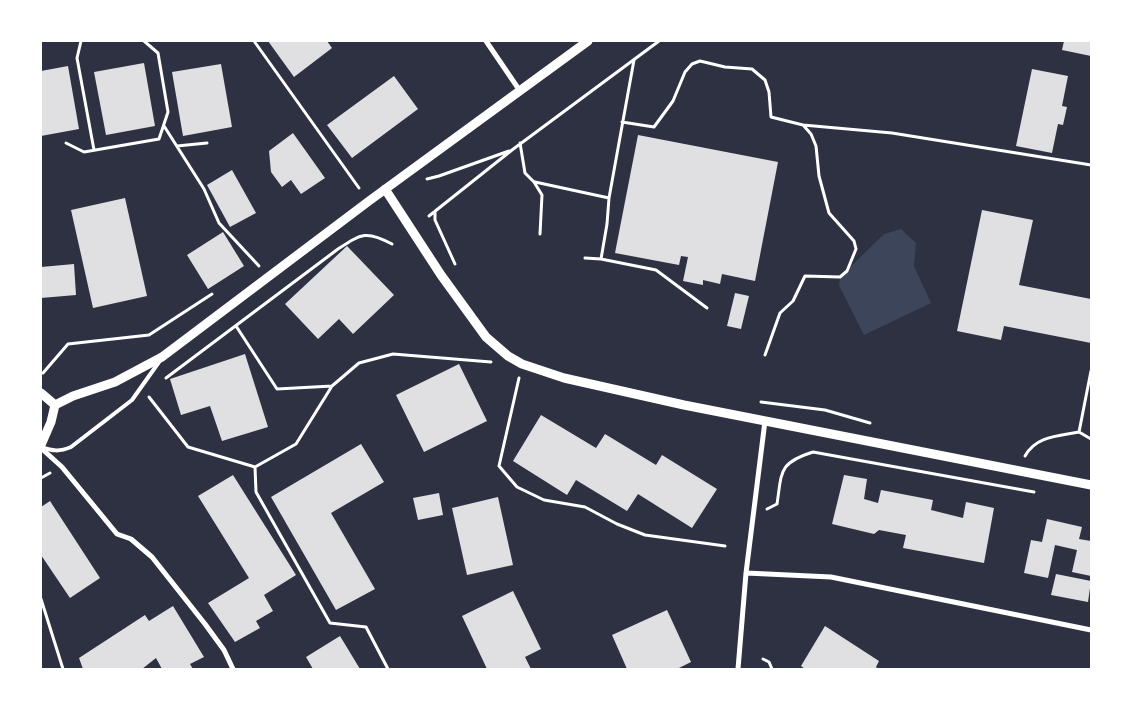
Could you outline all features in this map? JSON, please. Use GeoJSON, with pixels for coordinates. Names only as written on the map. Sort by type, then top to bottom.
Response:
{"type":"FeatureCollection","features":[{"type":"Feature","properties":{"kind":"street"},"geometry":{"type":"LineString","coordinates":[[486,41],[520,91]]}},
{"type":"Feature","properties":{"kind":"street"},"geometry":{"type":"LineString","coordinates":[[55,405],[74,396],[115,382],[162,357],[368,201],[588,41]]}},
{"type":"Feature","properties":{"kind":"street"},"geometry":{"type":"LineString","coordinates":[[385,189],[441,275],[486,337],[508,356],[522,364],[551,374],[612,390],[1091,485]]}},
{"type":"Feature","properties":{"kind":"street"},"geometry":{"type":"LineString","coordinates":[[41,393],[55,405]]}},
{"type":"Feature","properties":{"kind":"street"},"geometry":{"type":"LineString","coordinates":[[55,405],[51,422],[41,447],[62,466],[117,534],[132,539],[152,556],[224,650],[233,669]]}},
{"type":"Feature","properties":{"kind":"street"},"geometry":{"type":"LineString","coordinates":[[738,669],[746,573],[765,421]]}},
{"type":"Feature","properties":{"kind":"street"},"geometry":{"type":"LineString","coordinates":[[746,573],[831,577],[1091,630]]}},
{"type":"Feature","properties":{"kind":"lane"},"geometry":{"type":"LineString","coordinates":[[41,447],[54,452],[71,447],[132,400],[162,357]]}},
{"type":"Feature","properties":{"kind":"path"},"geometry":{"type":"LineString","coordinates":[[81,41],[77,58],[94,150]]}},
{"type":"Feature","properties":{"kind":"path"},"geometry":{"type":"LineString","coordinates":[[66,143],[84,152],[159,138],[168,112],[158,53],[144,41]]}},
{"type":"Feature","properties":{"kind":"path"},"geometry":{"type":"LineString","coordinates":[[254,41],[368,201]]}},
{"type":"Feature","properties":{"kind":"path"},"geometry":{"type":"LineString","coordinates":[[429,216],[520,143],[659,41]]}},
{"type":"Feature","properties":{"kind":"path"},"geometry":{"type":"LineString","coordinates":[[602,259],[608,224],[609,198],[634,59]]}},
{"type":"Feature","properties":{"kind":"path"},"geometry":{"type":"LineString","coordinates":[[622,122],[654,127],[674,101],[685,72],[692,64],[700,61],[725,67],[752,69],[765,80],[769,92],[770,117],[802,125],[892,133],[1091,165]]}},
{"type":"Feature","properties":{"kind":"path"},"geometry":{"type":"LineString","coordinates":[[164,125],[204,189],[219,223],[269,276]]}},
{"type":"Feature","properties":{"kind":"path"},"geometry":{"type":"LineString","coordinates":[[765,355],[780,312],[793,301],[805,276],[840,277],[847,271],[856,249],[854,241],[829,213],[819,176],[816,146],[811,134],[802,125]]}},
{"type":"Feature","properties":{"kind":"path"},"geometry":{"type":"LineString","coordinates":[[177,146],[207,143]]}},
{"type":"Feature","properties":{"kind":"path"},"geometry":{"type":"LineString","coordinates":[[520,143],[525,173],[534,182],[542,195],[540,234]]}},
{"type":"Feature","properties":{"kind":"path"},"geometry":{"type":"LineString","coordinates":[[421,180],[439,176],[512,150]]}},
{"type":"Feature","properties":{"kind":"path"},"geometry":{"type":"LineString","coordinates":[[534,182],[609,198]]}},
{"type":"Feature","properties":{"kind":"path"},"geometry":{"type":"LineString","coordinates":[[435,211],[435,220],[458,270]]}},
{"type":"Feature","properties":{"kind":"path"},"geometry":{"type":"LineString","coordinates":[[161,384],[177,369],[354,239],[365,234],[378,236],[392,244]]}},
{"type":"Feature","properties":{"kind":"path"},"geometry":{"type":"LineString","coordinates":[[585,258],[602,259],[656,270],[707,308]]}},
{"type":"Feature","properties":{"kind":"path"},"geometry":{"type":"LineString","coordinates":[[43,373],[68,344],[150,335],[212,294]]}},
{"type":"Feature","properties":{"kind":"path"},"geometry":{"type":"LineString","coordinates":[[236,326],[277,389],[332,386]]}},
{"type":"Feature","properties":{"kind":"path"},"geometry":{"type":"LineString","coordinates":[[149,397],[188,447],[254,467],[296,444],[332,386],[359,363],[393,354],[489,363],[508,356]]}},
{"type":"Feature","properties":{"kind":"path"},"geometry":{"type":"LineString","coordinates":[[522,364],[499,466],[517,488],[544,500],[585,507],[617,524],[645,535],[725,546]]}},
{"type":"Feature","properties":{"kind":"path"},"geometry":{"type":"LineString","coordinates":[[1078,432],[1091,371]]}},
{"type":"Feature","properties":{"kind":"path"},"geometry":{"type":"LineString","coordinates":[[144,402],[155,390]]}},
{"type":"Feature","properties":{"kind":"path"},"geometry":{"type":"LineString","coordinates":[[758,402],[825,410],[874,425]]}},
{"type":"Feature","properties":{"kind":"path"},"geometry":{"type":"LineString","coordinates":[[1017,470],[1030,447],[1041,440],[1078,432],[1091,439]]}},
{"type":"Feature","properties":{"kind":"path"},"geometry":{"type":"LineString","coordinates":[[753,516],[777,504],[784,470],[790,462],[798,456],[813,452],[1043,494]]}},
{"type":"Feature","properties":{"kind":"path"},"geometry":{"type":"LineString","coordinates":[[1025,456],[1034,458]]}},
{"type":"Feature","properties":{"kind":"path"},"geometry":{"type":"LineString","coordinates":[[41,478],[62,466]]}},
{"type":"Feature","properties":{"kind":"path"},"geometry":{"type":"LineString","coordinates":[[254,467],[256,492],[330,623],[366,627],[388,669]]}},
{"type":"Feature","properties":{"kind":"path"},"geometry":{"type":"LineString","coordinates":[[41,599],[63,669]]}},
{"type":"Feature","properties":{"kind":"path"},"geometry":{"type":"LineString","coordinates":[[762,659],[770,662],[772,669]]}},
{"type":"Feature","properties":{"kind":"shaded area"},"geometry":{"type":"Polygon","coordinates":[[[901,229],[916,243],[914,266],[931,303],[864,335],[839,285],[840,277],[884,234],[901,229]]]}},
{"type":"Feature","properties":{"kind":"building"},"geometry":{"type":"Polygon","coordinates":[[[268,41],[327,41],[332,48],[294,77],[268,41]]]}},
{"type":"Feature","properties":{"kind":"building"},"geometry":{"type":"Polygon","coordinates":[[[1064,41],[1091,41],[1091,56],[1062,50],[1064,41]]]}},
{"type":"Feature","properties":{"kind":"building"},"geometry":{"type":"Polygon","coordinates":[[[144,63],[155,126],[106,135],[94,72],[144,63]]]}},
{"type":"Feature","properties":{"kind":"building"},"geometry":{"type":"Polygon","coordinates":[[[221,64],[232,127],[183,136],[172,72],[221,64]]]}},
{"type":"Feature","properties":{"kind":"building"},"geometry":{"type":"Polygon","coordinates":[[[68,66],[79,129],[41,136],[41,71],[68,66]]]}},
{"type":"Feature","properties":{"kind":"building"},"geometry":{"type":"Polygon","coordinates":[[[1032,69],[1068,76],[1062,106],[1067,107],[1063,125],[1058,124],[1052,153],[1016,146],[1032,69]]]}},
{"type":"Feature","properties":{"kind":"building"},"geometry":{"type":"Polygon","coordinates":[[[394,76],[418,109],[352,158],[327,125],[394,76]]]}},
{"type":"Feature","properties":{"kind":"building"},"geometry":{"type":"Polygon","coordinates":[[[293,133],[325,178],[301,194],[291,180],[282,187],[271,172],[269,151],[293,133]]]}},
{"type":"Feature","properties":{"kind":"building"},"geometry":{"type":"Polygon","coordinates":[[[638,135],[778,162],[755,281],[722,274],[720,284],[703,280],[703,285],[683,281],[688,257],[681,256],[679,265],[615,253],[638,135]]]}},
{"type":"Feature","properties":{"kind":"building"},"geometry":{"type":"Polygon","coordinates":[[[232,170],[256,213],[230,227],[207,185],[232,170]]]}},
{"type":"Feature","properties":{"kind":"building"},"geometry":{"type":"Polygon","coordinates":[[[125,198],[147,296],[93,308],[71,210],[125,198]]]}},
{"type":"Feature","properties":{"kind":"building"},"geometry":{"type":"Polygon","coordinates":[[[982,210],[1033,220],[1019,285],[1091,299],[1091,343],[1004,326],[1001,340],[957,331],[982,210]]]}},
{"type":"Feature","properties":{"kind":"building"},"geometry":{"type":"Polygon","coordinates":[[[223,232],[244,266],[208,289],[187,255],[223,232]]]}},
{"type":"Feature","properties":{"kind":"building"},"geometry":{"type":"Polygon","coordinates":[[[347,246],[394,295],[353,334],[339,319],[318,339],[285,304],[347,246]]]}},
{"type":"Feature","properties":{"kind":"building"},"geometry":{"type":"Polygon","coordinates":[[[74,264],[76,295],[41,298],[41,267],[74,264]]]}},
{"type":"Feature","properties":{"kind":"building"},"geometry":{"type":"Polygon","coordinates":[[[735,293],[749,296],[741,329],[727,326],[735,293]]]}},
{"type":"Feature","properties":{"kind":"building"},"geometry":{"type":"Polygon","coordinates":[[[245,354],[268,427],[222,441],[210,406],[181,415],[170,379],[245,354]]]}},
{"type":"Feature","properties":{"kind":"building"},"geometry":{"type":"Polygon","coordinates":[[[459,364],[487,421],[424,452],[396,395],[459,364]]]}},
{"type":"Feature","properties":{"kind":"building"},"geometry":{"type":"Polygon","coordinates":[[[541,415],[596,448],[605,434],[656,465],[662,455],[717,489],[692,528],[638,494],[627,511],[576,480],[567,495],[513,461],[541,415]]]}},
{"type":"Feature","properties":{"kind":"building"},"geometry":{"type":"Polygon","coordinates":[[[361,444],[384,482],[331,513],[375,589],[336,610],[271,497],[361,444]]]}},
{"type":"Feature","properties":{"kind":"building"},"geometry":{"type":"Polygon","coordinates":[[[233,475],[296,575],[264,595],[273,611],[256,621],[260,628],[235,642],[208,603],[249,578],[198,496],[233,475]]]}},
{"type":"Feature","properties":{"kind":"building"},"geometry":{"type":"Polygon","coordinates":[[[844,475],[867,479],[864,499],[878,503],[881,490],[933,500],[931,510],[963,518],[966,502],[994,508],[984,563],[903,548],[906,535],[879,530],[874,534],[832,524],[844,475]]]}},
{"type":"Feature","properties":{"kind":"building"},"geometry":{"type":"Polygon","coordinates":[[[439,493],[443,515],[418,520],[413,498],[439,493]]]}},
{"type":"Feature","properties":{"kind":"building"},"geometry":{"type":"Polygon","coordinates":[[[498,497],[513,565],[467,575],[452,508],[498,497]]]}},
{"type":"Feature","properties":{"kind":"building"},"geometry":{"type":"Polygon","coordinates":[[[50,501],[100,578],[70,598],[41,555],[41,507],[50,501]]]}},
{"type":"Feature","properties":{"kind":"building"},"geometry":{"type":"Polygon","coordinates":[[[1047,519],[1082,527],[1079,539],[1091,541],[1091,576],[1072,572],[1077,550],[1055,545],[1048,578],[1024,573],[1031,540],[1042,542],[1047,519]]]}},
{"type":"Feature","properties":{"kind":"building"},"geometry":{"type":"Polygon","coordinates":[[[1056,574],[1091,581],[1088,602],[1051,595],[1056,574]]]}},
{"type":"Feature","properties":{"kind":"building"},"geometry":{"type":"Polygon","coordinates":[[[513,591],[541,649],[525,657],[531,669],[487,669],[462,616],[513,591]]]}},
{"type":"Feature","properties":{"kind":"building"},"geometry":{"type":"Polygon","coordinates":[[[173,606],[204,657],[190,664],[193,669],[162,669],[156,658],[142,669],[83,669],[79,658],[145,615],[149,621],[173,606]]]}},
{"type":"Feature","properties":{"kind":"building"},"geometry":{"type":"Polygon","coordinates":[[[667,610],[691,662],[677,669],[627,669],[612,635],[667,610]]]}},
{"type":"Feature","properties":{"kind":"building"},"geometry":{"type":"Polygon","coordinates":[[[825,626],[879,661],[876,667],[878,669],[805,669],[801,666],[825,626]]]}},
{"type":"Feature","properties":{"kind":"building"},"geometry":{"type":"Polygon","coordinates":[[[340,636],[360,669],[313,669],[306,657],[340,636]]]}}]}
